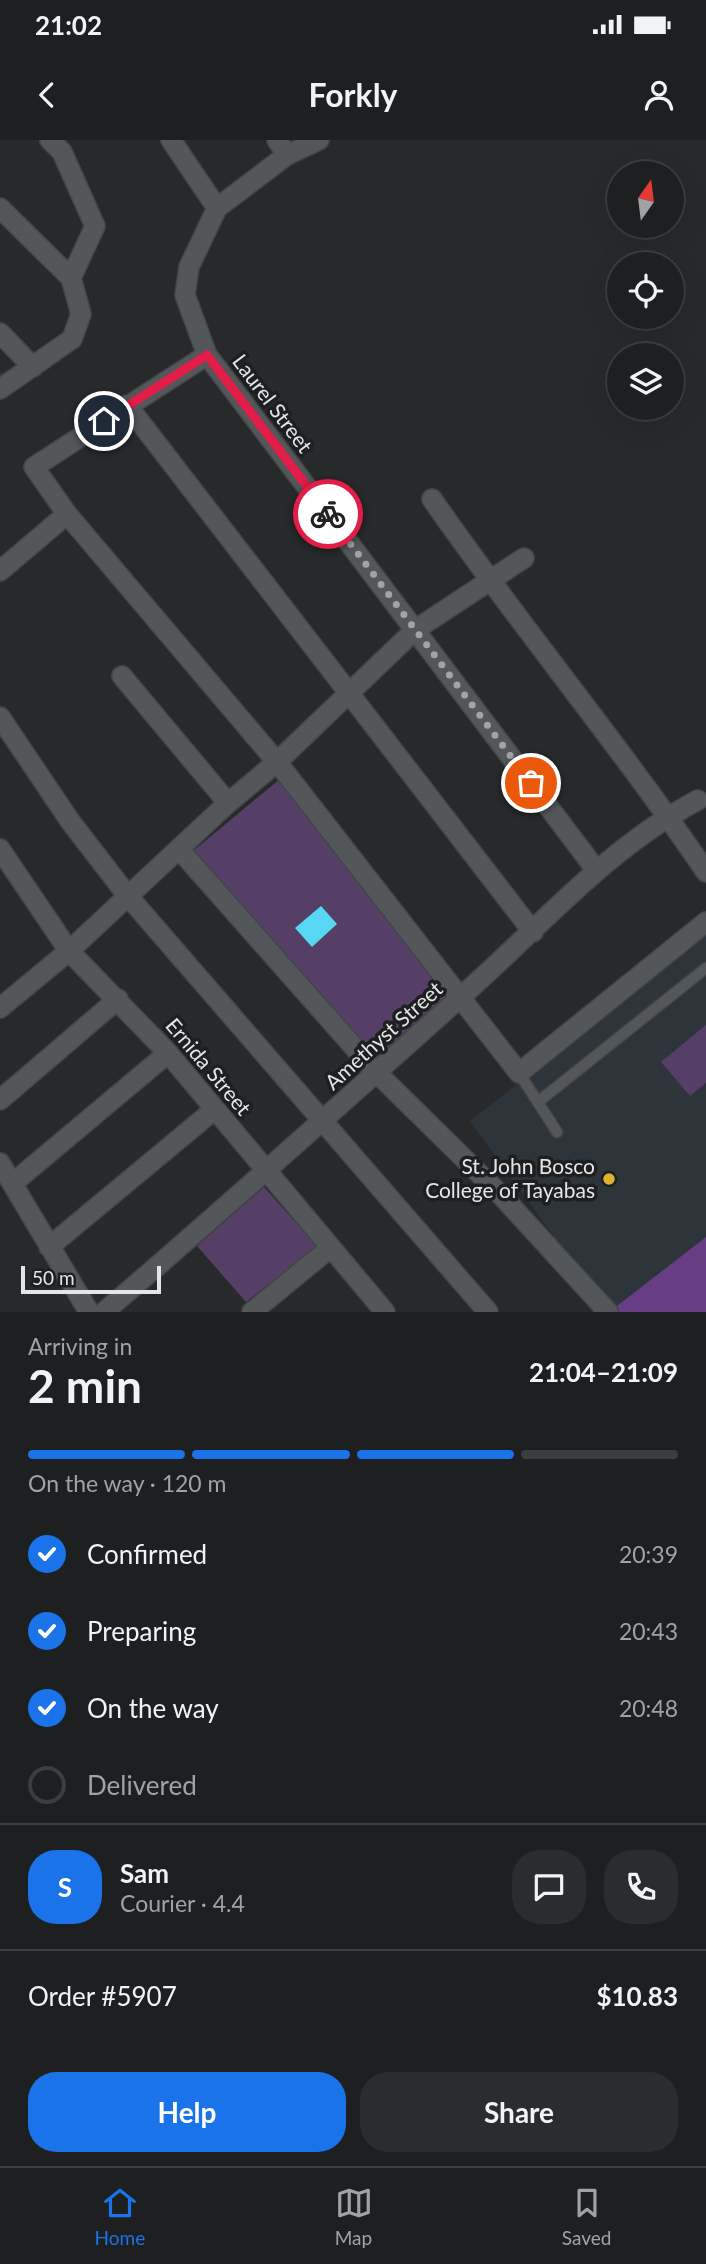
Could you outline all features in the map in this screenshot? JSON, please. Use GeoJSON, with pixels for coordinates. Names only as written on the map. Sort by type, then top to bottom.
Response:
{"type":"FeatureCollection","features":[{"type":"Feature","properties":{"kind":"street"},"geometry":{"type":"LineString","coordinates":[[50,140],[62,152],[95,226],[71,278]]}},
{"type":"Feature","properties":{"kind":"street"},"geometry":{"type":"LineString","coordinates":[[171,140],[217,208]]}},
{"type":"Feature","properties":{"kind":"street","name":"Laurel Street"},"geometry":{"type":"LineString","coordinates":[[319,140],[282,148],[217,208],[189,268],[185,295],[207,355],[597,871]]}},
{"type":"Feature","properties":{"kind":"street"},"geometry":{"type":"LineString","coordinates":[[0,208],[71,278],[81,314],[72,339],[0,389]]}},
{"type":"Feature","properties":{"kind":"street"},"geometry":{"type":"LineString","coordinates":[[0,333],[33,367]]}},
{"type":"Feature","properties":{"kind":"street"},"geometry":{"type":"LineString","coordinates":[[207,355],[34,467],[67,514],[277,762],[462,996],[519,1073],[706,922]]}},
{"type":"Feature","properties":{"kind":"street"},"geometry":{"type":"LineString","coordinates":[[127,405],[533,932]]}},
{"type":"Feature","properties":{"kind":"street"},"geometry":{"type":"LineString","coordinates":[[432,499],[490,583],[668,816],[706,872]]}},
{"type":"Feature","properties":{"kind":"street"},"geometry":{"type":"LineString","coordinates":[[0,572],[67,514]]}},
{"type":"Feature","properties":{"kind":"street"},"geometry":{"type":"LineString","coordinates":[[0,1008],[69,951],[228,803],[277,762],[415,630],[490,583],[524,558]]}},
{"type":"Feature","properties":{"kind":"street"},"geometry":{"type":"LineString","coordinates":[[122,676],[228,803]]}},
{"type":"Feature","properties":{"kind":"street"},"geometry":{"type":"LineString","coordinates":[[0,717],[70,821],[127,895],[488,1312]]}},
{"type":"Feature","properties":{"kind":"street","name":"Amethyst Street"},"geometry":{"type":"LineString","coordinates":[[104,1312],[323,1122],[597,871],[668,816],[698,800]]}},
{"type":"Feature","properties":{"kind":"street","name":"Ernida Street"},"geometry":{"type":"LineString","coordinates":[[0,849],[69,951],[169,1053],[377,1309]]}},
{"type":"Feature","properties":{"kind":"street"},"geometry":{"type":"LineString","coordinates":[[179,849],[376,1072],[500,1194],[608,1312]]}},
{"type":"Feature","properties":{"kind":"street"},"geometry":{"type":"LineString","coordinates":[[0,1100],[118,999]]}},
{"type":"Feature","properties":{"kind":"street"},"geometry":{"type":"LineString","coordinates":[[13,1182],[169,1053]]}},
{"type":"Feature","properties":{"kind":"street"},"geometry":{"type":"LineString","coordinates":[[49,1247],[215,1109]]}},
{"type":"Feature","properties":{"kind":"street"},"geometry":{"type":"LineString","coordinates":[[0,1163],[89,1312]]}},
{"type":"Feature","properties":{"kind":"street"},"geometry":{"type":"LineString","coordinates":[[252,1312],[330,1248]]}},
{"type":"Feature","properties":{"kind":"lane"},"geometry":{"type":"LineString","coordinates":[[538,1102],[706,968]]}},
{"type":"Feature","properties":{"kind":"lane"},"geometry":{"type":"LineString","coordinates":[[519,1073],[557,1132]]}},
{"type":"Feature","properties":{"kind":"shaded area"},"geometry":{"type":"Polygon","coordinates":[[[280,779],[450,996],[377,1058],[193,851],[280,779]]]}},
{"type":"Feature","properties":{"kind":"shaded area","name":"St. John Bosco College of Tayabas"},"geometry":{"type":"Polygon","coordinates":[[[706,936],[706,1237],[609,1312],[470,1121],[706,936]]]}},
{"type":"Feature","properties":{"kind":"shaded area"},"geometry":{"type":"Polygon","coordinates":[[[706,1025],[706,1083],[690,1096],[661,1062],[706,1025]]]}},
{"type":"Feature","properties":{"kind":"shaded area"},"geometry":{"type":"Polygon","coordinates":[[[264,1187],[317,1246],[246,1302],[197,1246],[264,1187]]]}},
{"type":"Feature","properties":{"kind":"shaded area"},"geometry":{"type":"Polygon","coordinates":[[[706,1237],[706,1312],[609,1312],[706,1237]]]}},
{"type":"Feature","properties":{"kind":"building"},"geometry":{"type":"Polygon","coordinates":[[[321,906],[337,924],[312,947],[295,928],[321,906]]]}},
{"type":"Feature","properties":{"kind":"way so far"},"geometry":{"type":"LineString","coordinates":[[328,514],[531,783]]}},
{"type":"Feature","properties":{"kind":"place","name":"St. John Bosco College of Tayabas"},"geometry":{"type":"Point","coordinates":[609,1179]}},
{"type":"Feature","properties":{"kind":"route"},"geometry":{"type":"LineString","coordinates":[[104,421],[207,355],[328,514]]}}]}
